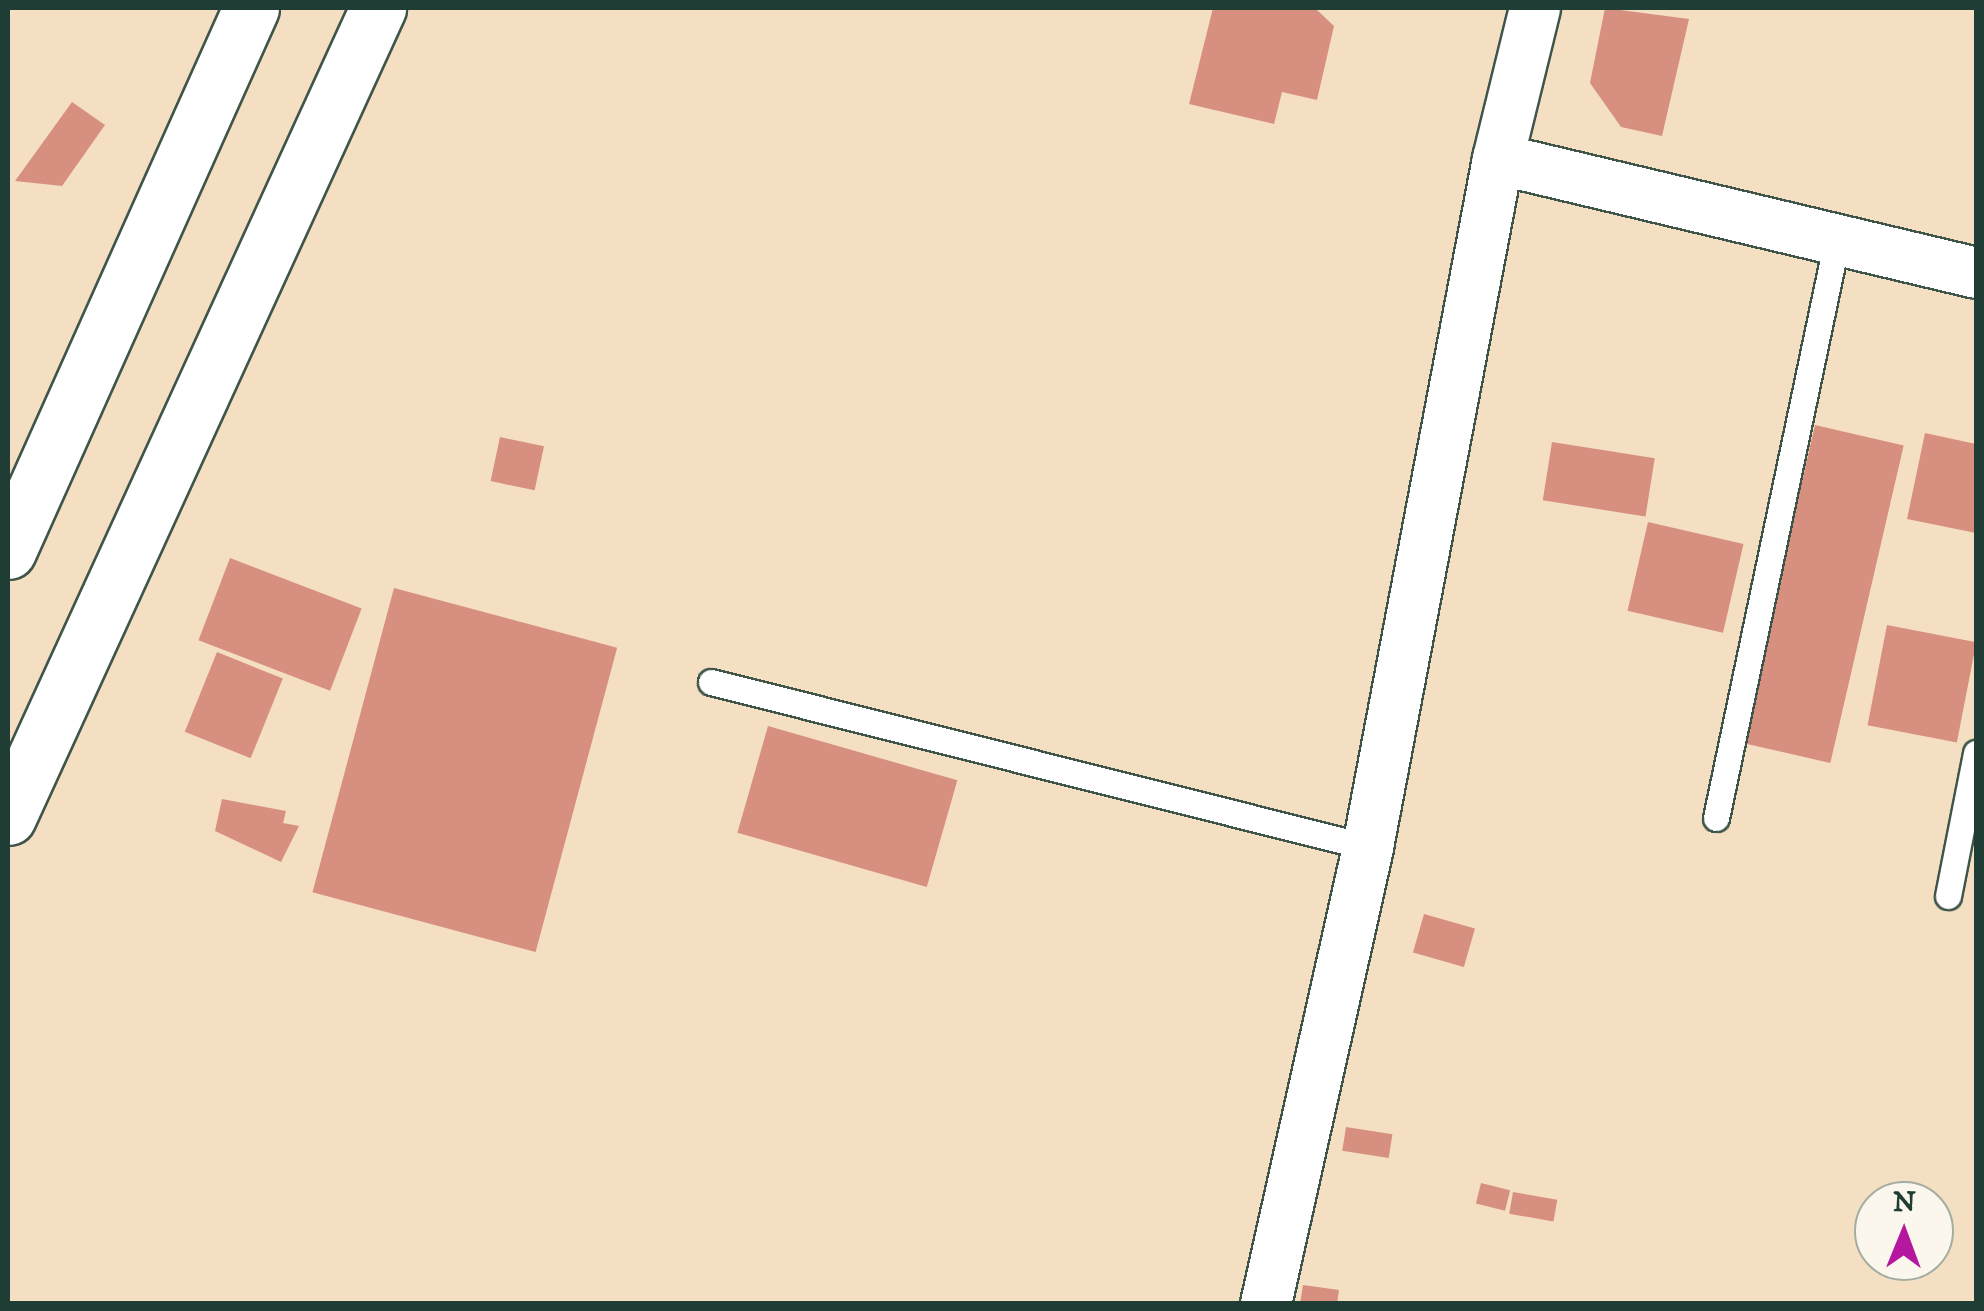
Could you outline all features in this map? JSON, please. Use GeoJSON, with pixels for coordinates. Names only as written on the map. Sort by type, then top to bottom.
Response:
{"type":"FeatureCollection","features":[{"type":"Feature","properties":{"kind":"street"},"geometry":{"type":"LineString","coordinates":[[8,551],[251,8]]}},
{"type":"Feature","properties":{"kind":"street"},"geometry":{"type":"LineString","coordinates":[[8,817],[378,8]]}},
{"type":"Feature","properties":{"kind":"street"},"geometry":{"type":"LineString","coordinates":[[1266,1304],[1368,847],[1498,159],[1535,8]]}},
{"type":"Feature","properties":{"kind":"street"},"geometry":{"type":"LineString","coordinates":[[1498,159],[1976,273]]}},
{"type":"Feature","properties":{"kind":"lane"},"geometry":{"type":"LineString","coordinates":[[1716,818],[1837,240]]}},
{"type":"Feature","properties":{"kind":"lane"},"geometry":{"type":"LineString","coordinates":[[710,682],[1368,847]]}},
{"type":"Feature","properties":{"kind":"lane"},"geometry":{"type":"LineString","coordinates":[[1948,896],[1976,753]]}},
{"type":"Feature","properties":{"kind":"building"},"geometry":{"type":"Polygon","coordinates":[[[1213,8],[1316,9],[1334,26],[1317,100],[1282,92],[1274,124],[1189,104],[1213,8]]]}},
{"type":"Feature","properties":{"kind":"building"},"geometry":{"type":"Polygon","coordinates":[[[1605,8],[1689,19],[1662,136],[1621,127],[1590,83],[1605,8]]]}},
{"type":"Feature","properties":{"kind":"building"},"geometry":{"type":"Polygon","coordinates":[[[72,102],[105,125],[62,186],[15,181],[72,102]]]}},
{"type":"Feature","properties":{"kind":"building"},"geometry":{"type":"Polygon","coordinates":[[[1815,425],[1904,445],[1830,763],[1742,743],[1815,425]]]}},
{"type":"Feature","properties":{"kind":"building"},"geometry":{"type":"Polygon","coordinates":[[[1925,433],[1976,444],[1976,533],[1907,519],[1925,433]]]}},
{"type":"Feature","properties":{"kind":"building"},"geometry":{"type":"Polygon","coordinates":[[[500,437],[544,446],[535,490],[491,481],[500,437]]]}},
{"type":"Feature","properties":{"kind":"building"},"geometry":{"type":"Polygon","coordinates":[[[1552,442],[1655,458],[1645,517],[1543,500],[1552,442]]]}},
{"type":"Feature","properties":{"kind":"building"},"geometry":{"type":"Polygon","coordinates":[[[1648,522],[1743,544],[1723,633],[1628,611],[1648,522]]]}},
{"type":"Feature","properties":{"kind":"building"},"geometry":{"type":"Polygon","coordinates":[[[230,558],[362,609],[330,691],[198,640],[230,558]]]}},
{"type":"Feature","properties":{"kind":"building"},"geometry":{"type":"Polygon","coordinates":[[[394,588],[617,648],[536,952],[312,892],[394,588]]]}},
{"type":"Feature","properties":{"kind":"building"},"geometry":{"type":"Polygon","coordinates":[[[1887,625],[1976,642],[1957,742],[1868,725],[1887,625]]]}},
{"type":"Feature","properties":{"kind":"building"},"geometry":{"type":"Polygon","coordinates":[[[217,652],[283,679],[251,758],[185,732],[217,652]]]}},
{"type":"Feature","properties":{"kind":"building"},"geometry":{"type":"Polygon","coordinates":[[[768,726],[957,780],[927,887],[737,833],[768,726]]]}},
{"type":"Feature","properties":{"kind":"building"},"geometry":{"type":"Polygon","coordinates":[[[222,799],[286,811],[283,823],[299,826],[281,862],[215,831],[222,799]]]}},
{"type":"Feature","properties":{"kind":"building"},"geometry":{"type":"Polygon","coordinates":[[[1424,914],[1475,929],[1464,967],[1413,952],[1424,914]]]}},
{"type":"Feature","properties":{"kind":"building"},"geometry":{"type":"Polygon","coordinates":[[[1346,1127],[1392,1134],[1389,1158],[1342,1151],[1346,1127]]]}},
{"type":"Feature","properties":{"kind":"building"},"geometry":{"type":"Polygon","coordinates":[[[1481,1183],[1510,1190],[1505,1211],[1476,1203],[1481,1183]]]}},
{"type":"Feature","properties":{"kind":"building"},"geometry":{"type":"Polygon","coordinates":[[[1513,1192],[1557,1200],[1553,1221],[1509,1214],[1513,1192]]]}},
{"type":"Feature","properties":{"kind":"building"},"geometry":{"type":"Polygon","coordinates":[[[1303,1285],[1339,1290],[1337,1304],[1300,1304],[1303,1285]]]}}]}
